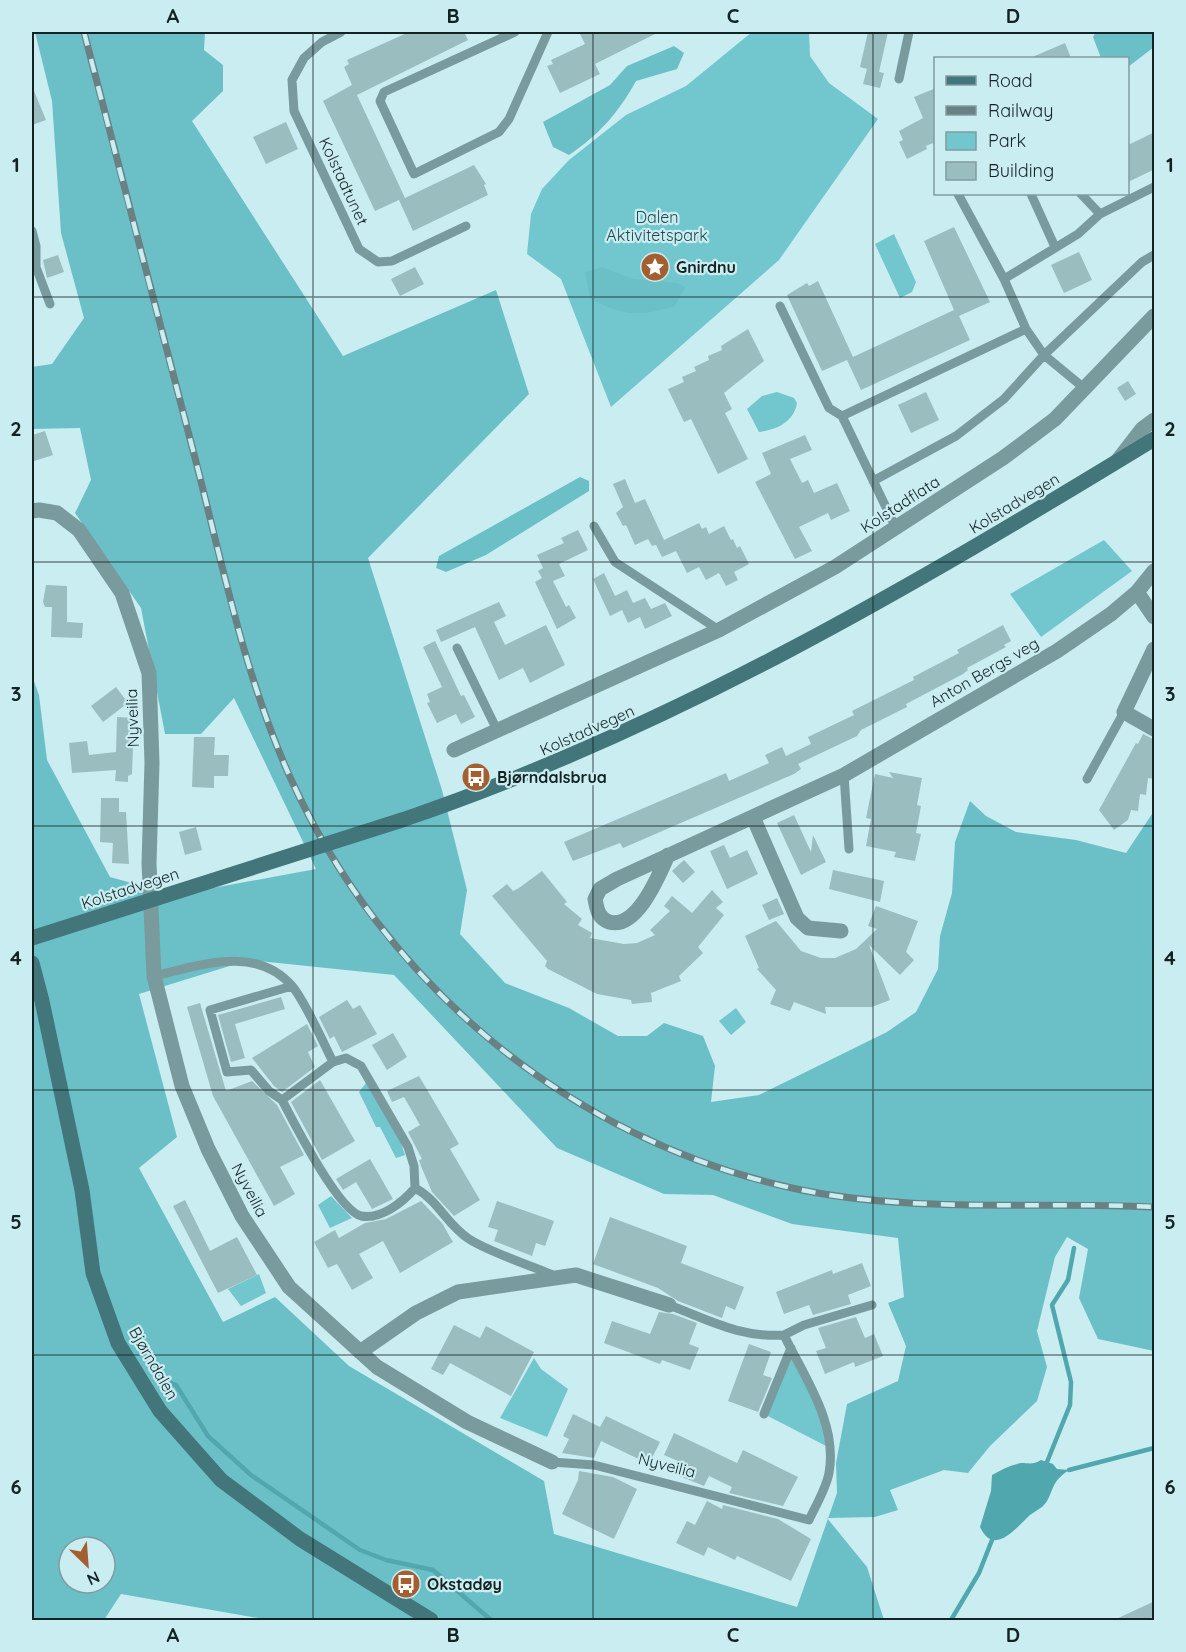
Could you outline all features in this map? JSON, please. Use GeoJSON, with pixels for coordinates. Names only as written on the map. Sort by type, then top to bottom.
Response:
{"type":"FeatureCollection","features":[{"type":"Feature","properties":{"kind":"main road","name":"Kolstadvegen"},"geometry":{"type":"LineString","coordinates":[[32,938],[402,820],[542,769],[731,683],[873,607],[1155,439]]}},
{"type":"Feature","properties":{"kind":"main road","name":"Bjørndalen"},"geometry":{"type":"LineString","coordinates":[[32,963],[82,1190],[93,1273],[124,1352],[160,1411],[221,1480],[300,1539],[431,1620]]}},
{"type":"Feature","properties":{"kind":"street","name":"Kolstadflata"},"geometry":{"type":"LineString","coordinates":[[454,750],[719,630],[835,567],[1003,459],[1055,419],[1155,316]]}},
{"type":"Feature","properties":{"kind":"street","name":"Kolstadvegen"},"geometry":{"type":"LineString","coordinates":[[1116,462],[1142,429],[1155,420]]}},
{"type":"Feature","properties":{"kind":"street","name":"Nyveilia"},"geometry":{"type":"LineString","coordinates":[[32,511],[57,513],[80,530],[122,593],[149,673],[152,763],[149,863],[154,976],[182,1086],[208,1149],[242,1216],[289,1287],[377,1367],[467,1422],[552,1462]]}},
{"type":"Feature","properties":{"kind":"street","name":"Anton Bergs veg"},"geometry":{"type":"LineString","coordinates":[[668,855],[656,881],[633,916],[615,923],[605,920],[598,913],[595,899],[600,889],[668,855],[844,775],[1057,651],[1137,592],[1155,571]]}},
{"type":"Feature","properties":{"kind":"street"},"geometry":{"type":"LineString","coordinates":[[1137,592],[1155,617]]}},
{"type":"Feature","properties":{"kind":"street"},"geometry":{"type":"LineString","coordinates":[[1155,649],[1124,712],[1155,729]]}},
{"type":"Feature","properties":{"kind":"street"},"geometry":{"type":"LineString","coordinates":[[753,818],[797,918],[808,928],[841,931]]}},
{"type":"Feature","properties":{"kind":"street"},"geometry":{"type":"LineString","coordinates":[[360,1352],[416,1312],[458,1292],[576,1275],[669,1305]]}},
{"type":"Feature","properties":{"kind":"lane","name":"Kolstadtunet"},"geometry":{"type":"LineString","coordinates":[[342,32],[322,42],[304,58],[292,80],[294,111],[359,249],[378,262],[392,261],[466,226]]}},
{"type":"Feature","properties":{"kind":"lane"},"geometry":{"type":"LineString","coordinates":[[515,32],[384,92],[380,101],[414,174],[499,132],[517,104],[548,32]]}},
{"type":"Feature","properties":{"kind":"lane"},"geometry":{"type":"LineString","coordinates":[[899,79],[909,32]]}},
{"type":"Feature","properties":{"kind":"lane"},"geometry":{"type":"LineString","coordinates":[[1004,279],[1078,234],[1100,214],[1155,187]]}},
{"type":"Feature","properties":{"kind":"lane"},"geometry":{"type":"LineString","coordinates":[[959,195],[1004,279],[1026,329],[1044,355],[1084,388]]}},
{"type":"Feature","properties":{"kind":"lane"},"geometry":{"type":"LineString","coordinates":[[1031,195],[1055,247]]}},
{"type":"Feature","properties":{"kind":"lane"},"geometry":{"type":"LineString","coordinates":[[1082,195],[1100,214]]}},
{"type":"Feature","properties":{"kind":"lane"},"geometry":{"type":"LineString","coordinates":[[32,231],[36,246],[36,267],[50,304]]}},
{"type":"Feature","properties":{"kind":"lane"},"geometry":{"type":"LineString","coordinates":[[873,481],[956,436],[1004,399],[1044,355],[1142,262],[1155,255]]}},
{"type":"Feature","properties":{"kind":"lane"},"geometry":{"type":"LineString","coordinates":[[780,306],[829,408],[842,416],[896,528]]}},
{"type":"Feature","properties":{"kind":"lane"},"geometry":{"type":"LineString","coordinates":[[842,416],[1026,329]]}},
{"type":"Feature","properties":{"kind":"lane"},"geometry":{"type":"LineString","coordinates":[[594,526],[615,562],[719,630]]}},
{"type":"Feature","properties":{"kind":"lane"},"geometry":{"type":"LineString","coordinates":[[457,648],[497,730]]}},
{"type":"Feature","properties":{"kind":"lane"},"geometry":{"type":"LineString","coordinates":[[1087,779],[1124,712]]}},
{"type":"Feature","properties":{"kind":"lane"},"geometry":{"type":"LineString","coordinates":[[844,775],[849,849]]}},
{"type":"Feature","properties":{"kind":"lane"},"geometry":{"type":"LineString","coordinates":[[154,976],[224,960],[268,966],[292,986],[333,1062]]}},
{"type":"Feature","properties":{"kind":"lane"},"geometry":{"type":"LineString","coordinates":[[282,1100],[333,1062],[346,1058],[361,1066],[408,1146],[414,1166],[415,1188],[403,1202],[374,1216],[360,1216],[347,1209],[308,1148],[282,1100],[269,1091],[251,1070],[227,1072],[210,1010],[292,986]]}},
{"type":"Feature","properties":{"kind":"lane"},"geometry":{"type":"LineString","coordinates":[[415,1188],[429,1196],[452,1225],[470,1240],[558,1278]]}},
{"type":"Feature","properties":{"kind":"lane"},"geometry":{"type":"LineString","coordinates":[[669,1305],[735,1330],[760,1336],[784,1335],[804,1325],[872,1305]]}},
{"type":"Feature","properties":{"kind":"lane","name":"Nyveilia"},"geometry":{"type":"LineString","coordinates":[[552,1462],[594,1465],[809,1520],[829,1473],[830,1449],[819,1406],[784,1335]]}},
{"type":"Feature","properties":{"kind":"lane"},"geometry":{"type":"LineString","coordinates":[[764,1414],[791,1348]]}},
{"type":"Feature","properties":{"kind":"green space","name":"Dalen Aktivitetspark"},"geometry":{"type":"Polygon","coordinates":[[[752,32],[809,32],[810,56],[829,83],[878,119],[779,260],[611,407],[561,279],[527,254],[531,214],[542,189],[569,160],[626,115],[686,86],[752,32]]]}},
{"type":"Feature","properties":{"kind":"green space"},"geometry":{"type":"Polygon","coordinates":[[[894,234],[916,282],[912,292],[900,298],[875,244],[894,234]]]}},
{"type":"Feature","properties":{"kind":"green space"},"geometry":{"type":"Polygon","coordinates":[[[777,392],[794,398],[797,403],[795,410],[783,424],[759,432],[747,409],[762,396],[777,392]]]}},
{"type":"Feature","properties":{"kind":"green space"},"geometry":{"type":"Polygon","coordinates":[[[1104,540],[1132,571],[1041,637],[1010,594],[1104,540]]]}},
{"type":"Feature","properties":{"kind":"green space"},"geometry":{"type":"Polygon","coordinates":[[[736,1008],[746,1022],[731,1035],[719,1021],[736,1008]]]}},
{"type":"Feature","properties":{"kind":"green space"},"geometry":{"type":"Polygon","coordinates":[[[366,1083],[398,1134],[405,1155],[396,1158],[380,1127],[376,1127],[359,1092],[366,1083]]]}},
{"type":"Feature","properties":{"kind":"green space"},"geometry":{"type":"Polygon","coordinates":[[[331,1196],[352,1218],[330,1228],[318,1205],[331,1196]]]}},
{"type":"Feature","properties":{"kind":"green space"},"geometry":{"type":"Polygon","coordinates":[[[259,1274],[266,1293],[241,1306],[228,1289],[259,1274]]]}},
{"type":"Feature","properties":{"kind":"green space"},"geometry":{"type":"Polygon","coordinates":[[[791,1348],[808,1381],[830,1448],[764,1414],[791,1348]]]}},
{"type":"Feature","properties":{"kind":"green space"},"geometry":{"type":"Polygon","coordinates":[[[534,1358],[541,1369],[568,1389],[547,1437],[500,1418],[534,1358]]]}},
{"type":"Feature","properties":{"kind":"shaded area"},"geometry":{"type":"Polygon","coordinates":[[[35,32],[205,32],[204,50],[223,65],[223,91],[192,121],[343,356],[496,290],[529,394],[368,558],[442,790],[467,890],[460,934],[505,983],[569,1008],[618,1036],[647,1036],[664,1023],[703,1036],[715,1066],[711,1102],[759,1095],[887,1032],[916,1012],[938,969],[940,936],[952,893],[955,842],[970,801],[986,816],[1016,832],[1076,840],[1126,853],[1154,811],[1154,1351],[1098,1339],[1079,1298],[1088,1249],[1067,1237],[1055,1257],[1037,1331],[1047,1367],[1037,1401],[990,1446],[968,1473],[944,1470],[890,1490],[898,1510],[875,1517],[828,1518],[837,1493],[836,1463],[847,1404],[898,1381],[906,1346],[888,1303],[904,1297],[898,1238],[792,1224],[713,1195],[664,1194],[557,1148],[394,975],[249,960],[139,994],[177,1137],[139,1168],[223,1322],[275,1297],[349,1366],[544,1481],[554,1534],[797,1607],[828,1519],[867,1567],[884,1620],[269,1620],[121,1594],[104,1620],[32,1620],[32,676],[39,695],[47,760],[110,877],[175,895],[316,869],[234,698],[201,734],[165,734],[141,608],[75,513],[91,480],[80,428],[32,429],[32,367],[52,364],[84,318],[61,233],[52,101],[35,32]]]}},
{"type":"Feature","properties":{"kind":"shaded area"},"geometry":{"type":"Polygon","coordinates":[[[1096,32],[1154,32],[1154,47],[1129,66],[1129,57],[1101,57],[1093,37],[1096,32]]]}},
{"type":"Feature","properties":{"kind":"shaded area"},"geometry":{"type":"Polygon","coordinates":[[[674,46],[684,53],[677,69],[636,81],[623,103],[607,122],[569,155],[553,147],[543,122],[610,85],[627,66],[674,46]]]}},
{"type":"Feature","properties":{"kind":"shaded area"},"geometry":{"type":"Polygon","coordinates":[[[602,267],[633,279],[678,283],[685,287],[675,306],[652,312],[622,311],[590,298],[585,272],[602,267]]]}},
{"type":"Feature","properties":{"kind":"shaded area"},"geometry":{"type":"Polygon","coordinates":[[[580,477],[589,481],[589,491],[486,555],[446,572],[436,568],[439,556],[580,477]]]}},
{"type":"Feature","properties":{"kind":"shaded area"},"geometry":{"type":"Polygon","coordinates":[[[1041,1460],[1053,1464],[1057,1469],[1069,1470],[1054,1485],[1046,1503],[1012,1532],[998,1540],[992,1540],[986,1536],[980,1527],[991,1491],[992,1475],[1013,1465],[1041,1460]]]}},
{"type":"Feature","properties":{"kind":"building"},"geometry":{"type":"Polygon","coordinates":[[[409,32],[464,32],[468,40],[357,95],[405,198],[474,165],[486,184],[484,185],[488,195],[413,231],[399,200],[375,211],[323,101],[352,85],[344,67],[349,64],[347,60],[409,32]]]}},
{"type":"Feature","properties":{"kind":"building"},"geometry":{"type":"Polygon","coordinates":[[[579,32],[659,32],[595,64],[600,74],[560,93],[547,66],[553,64],[551,60],[585,44],[579,32]]]}},
{"type":"Feature","properties":{"kind":"building"},"geometry":{"type":"Polygon","coordinates":[[[868,32],[888,32],[879,72],[884,73],[880,88],[863,84],[867,69],[860,67],[868,32]]]}},
{"type":"Feature","properties":{"kind":"building"},"geometry":{"type":"Polygon","coordinates":[[[1065,43],[1071,57],[1032,57],[1065,43]]]}},
{"type":"Feature","properties":{"kind":"building"},"geometry":{"type":"Polygon","coordinates":[[[32,86],[46,120],[32,125],[32,86]]]}},
{"type":"Feature","properties":{"kind":"building"},"geometry":{"type":"Polygon","coordinates":[[[934,89],[934,145],[933,143],[926,146],[927,149],[907,159],[899,142],[903,140],[899,131],[923,118],[914,97],[934,89]]]}},
{"type":"Feature","properties":{"kind":"building"},"geometry":{"type":"Polygon","coordinates":[[[286,122],[298,149],[266,164],[253,137],[286,122]]]}},
{"type":"Feature","properties":{"kind":"building"},"geometry":{"type":"Polygon","coordinates":[[[1155,132],[1155,169],[1129,182],[1129,145],[1155,132]]]}},
{"type":"Feature","properties":{"kind":"building"},"geometry":{"type":"Polygon","coordinates":[[[954,227],[990,302],[959,316],[970,340],[861,390],[847,360],[822,371],[787,295],[807,283],[809,286],[818,281],[853,357],[954,310],[924,241],[954,227]]]}},
{"type":"Feature","properties":{"kind":"building"},"geometry":{"type":"Polygon","coordinates":[[[1079,252],[1092,280],[1064,293],[1051,265],[1079,252]]]}},
{"type":"Feature","properties":{"kind":"building"},"geometry":{"type":"Polygon","coordinates":[[[58,255],[64,272],[47,278],[43,260],[58,255]]]}},
{"type":"Feature","properties":{"kind":"building"},"geometry":{"type":"Polygon","coordinates":[[[415,267],[424,284],[400,296],[391,279],[415,267]]]}},
{"type":"Feature","properties":{"kind":"building"},"geometry":{"type":"Polygon","coordinates":[[[748,329],[764,361],[724,393],[732,409],[725,413],[748,459],[718,474],[691,419],[684,422],[668,389],[684,382],[682,377],[696,371],[694,367],[709,360],[708,356],[722,350],[721,346],[748,329]]]}},
{"type":"Feature","properties":{"kind":"building"},"geometry":{"type":"Polygon","coordinates":[[[1128,381],[1136,394],[1125,401],[1117,388],[1128,381]]]}},
{"type":"Feature","properties":{"kind":"building"},"geometry":{"type":"Polygon","coordinates":[[[926,392],[939,420],[911,433],[898,405],[926,392]]]}},
{"type":"Feature","properties":{"kind":"building"},"geometry":{"type":"Polygon","coordinates":[[[45,431],[53,455],[34,461],[32,435],[45,431]]]}},
{"type":"Feature","properties":{"kind":"building"},"geometry":{"type":"Polygon","coordinates":[[[805,435],[812,450],[790,459],[802,483],[808,480],[814,493],[837,483],[850,511],[831,520],[828,513],[799,527],[812,551],[795,559],[755,482],[771,474],[762,453],[805,435]]]}},
{"type":"Feature","properties":{"kind":"building"},"geometry":{"type":"Polygon","coordinates":[[[625,479],[635,503],[645,499],[664,540],[699,523],[702,529],[706,527],[709,534],[724,526],[737,548],[740,546],[749,564],[734,572],[738,580],[726,586],[719,573],[706,580],[699,567],[687,573],[676,551],[662,557],[656,545],[652,546],[648,539],[635,545],[626,525],[623,526],[616,513],[623,507],[613,484],[625,479]]]}},
{"type":"Feature","properties":{"kind":"building"},"geometry":{"type":"Polygon","coordinates":[[[578,530],[588,550],[559,564],[565,576],[553,581],[566,607],[569,605],[576,618],[557,629],[535,582],[542,578],[538,571],[543,568],[537,555],[564,543],[561,538],[578,530]]]}},
{"type":"Feature","properties":{"kind":"building"},"geometry":{"type":"Polygon","coordinates":[[[604,573],[615,596],[627,590],[633,603],[645,598],[651,609],[665,603],[672,616],[645,629],[640,617],[628,623],[622,610],[610,616],[593,579],[604,573]]]}},
{"type":"Feature","properties":{"kind":"building"},"geometry":{"type":"Polygon","coordinates":[[[46,585],[67,586],[67,622],[83,623],[82,638],[51,637],[52,607],[45,607],[43,602],[46,585]]]}},
{"type":"Feature","properties":{"kind":"building"},"geometry":{"type":"Polygon","coordinates":[[[499,602],[506,616],[494,622],[505,645],[546,625],[565,665],[530,683],[523,668],[499,680],[475,627],[441,642],[436,630],[499,602]]]}},
{"type":"Feature","properties":{"kind":"building"},"geometry":{"type":"Polygon","coordinates":[[[1003,625],[1011,641],[1004,645],[1006,647],[967,668],[968,670],[963,674],[906,704],[907,707],[861,730],[857,736],[798,764],[801,769],[794,774],[623,848],[620,843],[573,861],[564,842],[726,773],[729,781],[769,763],[765,755],[782,747],[786,756],[811,744],[808,737],[854,715],[852,711],[914,680],[913,677],[959,653],[957,650],[1003,625]]]}},
{"type":"Feature","properties":{"kind":"building"},"geometry":{"type":"Polygon","coordinates":[[[435,641],[461,696],[464,695],[475,717],[461,724],[456,714],[437,723],[427,703],[430,702],[427,694],[442,687],[423,647],[435,641]]]}},
{"type":"Feature","properties":{"kind":"building"},"geometry":{"type":"Polygon","coordinates":[[[116,687],[128,703],[103,722],[91,706],[116,687]]]}},
{"type":"Feature","properties":{"kind":"building"},"geometry":{"type":"Polygon","coordinates":[[[117,717],[134,718],[132,774],[128,776],[128,782],[115,781],[116,770],[72,773],[69,743],[87,741],[89,755],[116,752],[117,717]]]}},
{"type":"Feature","properties":{"kind":"building"},"geometry":{"type":"Polygon","coordinates":[[[1143,734],[1155,740],[1155,779],[1148,778],[1146,795],[1140,794],[1138,811],[1131,810],[1128,820],[1114,830],[1099,810],[1143,734]]]}},
{"type":"Feature","properties":{"kind":"building"},"geometry":{"type":"Polygon","coordinates":[[[194,737],[215,737],[214,755],[229,755],[228,776],[214,776],[214,788],[192,787],[194,737]]]}},
{"type":"Feature","properties":{"kind":"building"},"geometry":{"type":"Polygon","coordinates":[[[889,772],[922,778],[917,805],[921,806],[916,833],[921,834],[915,861],[894,857],[896,852],[866,846],[871,819],[866,818],[875,774],[893,778],[889,772]]]}},
{"type":"Feature","properties":{"kind":"building"},"geometry":{"type":"Polygon","coordinates":[[[101,798],[119,798],[119,812],[126,812],[129,864],[112,863],[113,843],[100,842],[101,798]]]}},
{"type":"Feature","properties":{"kind":"building"},"geometry":{"type":"Polygon","coordinates":[[[794,815],[811,852],[813,835],[826,862],[801,875],[777,823],[794,815]]]}},
{"type":"Feature","properties":{"kind":"building"},"geometry":{"type":"Polygon","coordinates":[[[196,827],[202,850],[185,855],[179,832],[196,827]]]}},
{"type":"Feature","properties":{"kind":"building"},"geometry":{"type":"Polygon","coordinates":[[[724,845],[730,858],[747,850],[758,874],[727,889],[710,851],[724,845]]]}},
{"type":"Feature","properties":{"kind":"building"},"geometry":{"type":"Polygon","coordinates":[[[684,860],[695,872],[683,883],[672,871],[684,860]]]}},
{"type":"Feature","properties":{"kind":"building"},"geometry":{"type":"Polygon","coordinates":[[[833,870],[884,881],[880,902],[829,889],[833,870]]]}},
{"type":"Feature","properties":{"kind":"building"},"geometry":{"type":"Polygon","coordinates":[[[542,871],[567,902],[564,904],[582,919],[578,925],[592,933],[590,938],[624,944],[637,943],[655,935],[650,930],[670,911],[664,906],[672,896],[692,913],[712,890],[723,902],[716,908],[724,915],[698,947],[703,953],[679,976],[681,981],[651,993],[652,1002],[632,1004],[631,1000],[597,994],[548,969],[545,966],[547,961],[492,896],[507,884],[513,891],[519,888],[542,871]]]}},
{"type":"Feature","properties":{"kind":"building"},"geometry":{"type":"Polygon","coordinates":[[[777,898],[784,914],[769,920],[762,905],[777,898]]]}},
{"type":"Feature","properties":{"kind":"building"},"geometry":{"type":"Polygon","coordinates":[[[876,906],[918,921],[906,952],[914,960],[900,975],[869,945],[890,1000],[872,1007],[825,1007],[826,1014],[794,1002],[790,1011],[770,1004],[776,990],[757,969],[759,968],[745,936],[776,921],[801,951],[821,958],[835,958],[856,949],[877,929],[868,926],[876,906]]]}},
{"type":"Feature","properties":{"kind":"building"},"geometry":{"type":"Polygon","coordinates":[[[281,997],[285,1009],[235,1024],[245,1058],[231,1062],[218,1015],[281,997]]]}},
{"type":"Feature","properties":{"kind":"building"},"geometry":{"type":"Polygon","coordinates":[[[347,1000],[353,1009],[360,1005],[377,1034],[342,1052],[334,1036],[330,1039],[319,1017],[347,1000]]]}},
{"type":"Feature","properties":{"kind":"building"},"geometry":{"type":"Polygon","coordinates":[[[200,1003],[226,1091],[252,1081],[277,1105],[304,1155],[280,1167],[295,1194],[274,1206],[213,1096],[187,1007],[200,1003]]]}},
{"type":"Feature","properties":{"kind":"building"},"geometry":{"type":"Polygon","coordinates":[[[307,1024],[318,1046],[308,1052],[315,1067],[282,1092],[274,1086],[252,1058],[307,1024]]]}},
{"type":"Feature","properties":{"kind":"building"},"geometry":{"type":"Polygon","coordinates":[[[393,1033],[407,1057],[387,1070],[372,1045],[393,1033]]]}},
{"type":"Feature","properties":{"kind":"building"},"geometry":{"type":"Polygon","coordinates":[[[419,1076],[459,1144],[450,1149],[480,1200],[454,1216],[432,1192],[419,1160],[422,1159],[408,1132],[420,1125],[404,1097],[392,1102],[387,1091],[419,1076]]]}},
{"type":"Feature","properties":{"kind":"building"},"geometry":{"type":"Polygon","coordinates":[[[320,1080],[355,1141],[322,1160],[291,1102],[320,1080]]]}},
{"type":"Feature","properties":{"kind":"building"},"geometry":{"type":"Polygon","coordinates":[[[370,1159],[393,1199],[372,1209],[356,1182],[343,1190],[336,1179],[370,1159]]]}},
{"type":"Feature","properties":{"kind":"building"},"geometry":{"type":"Polygon","coordinates":[[[185,1200],[210,1251],[237,1237],[257,1275],[218,1293],[173,1206],[185,1200]]]}},
{"type":"Feature","properties":{"kind":"building"},"geometry":{"type":"Polygon","coordinates":[[[421,1201],[442,1223],[453,1242],[400,1273],[383,1241],[359,1254],[373,1278],[352,1290],[337,1264],[328,1268],[314,1242],[335,1230],[339,1238],[365,1223],[386,1219],[421,1201]]]}},
{"type":"Feature","properties":{"kind":"building"},"geometry":{"type":"Polygon","coordinates":[[[497,1201],[554,1221],[545,1246],[536,1243],[532,1256],[494,1241],[498,1230],[488,1227],[497,1201]]]}},
{"type":"Feature","properties":{"kind":"building"},"geometry":{"type":"Polygon","coordinates":[[[610,1217],[687,1246],[681,1263],[744,1287],[735,1310],[726,1306],[722,1318],[678,1301],[658,1288],[593,1264],[610,1217]]]}},
{"type":"Feature","properties":{"kind":"building"},"geometry":{"type":"Polygon","coordinates":[[[862,1263],[871,1286],[848,1295],[851,1304],[813,1315],[809,1305],[784,1314],[776,1292],[832,1270],[833,1274],[862,1263]]]}},
{"type":"Feature","properties":{"kind":"building"},"geometry":{"type":"Polygon","coordinates":[[[659,1312],[673,1314],[697,1323],[689,1344],[699,1348],[690,1370],[662,1360],[660,1364],[604,1343],[612,1321],[650,1334],[659,1312]]]}},
{"type":"Feature","properties":{"kind":"building"},"geometry":{"type":"Polygon","coordinates":[[[856,1317],[865,1338],[874,1334],[883,1356],[855,1367],[854,1362],[825,1374],[816,1351],[826,1348],[818,1328],[856,1317]]]}},
{"type":"Feature","properties":{"kind":"building"},"geometry":{"type":"Polygon","coordinates":[[[454,1325],[480,1338],[486,1326],[534,1352],[511,1396],[450,1363],[443,1375],[431,1369],[454,1325]]]}},
{"type":"Feature","properties":{"kind":"building"},"geometry":{"type":"Polygon","coordinates":[[[749,1344],[771,1352],[763,1375],[772,1378],[758,1412],[728,1401],[749,1344]]]}},
{"type":"Feature","properties":{"kind":"building"},"geometry":{"type":"Polygon","coordinates":[[[573,1414],[600,1427],[606,1416],[660,1442],[649,1464],[601,1441],[594,1458],[562,1453],[569,1439],[563,1436],[573,1414]]]}},
{"type":"Feature","properties":{"kind":"building"},"geometry":{"type":"Polygon","coordinates":[[[674,1433],[737,1463],[743,1450],[798,1477],[783,1506],[729,1493],[732,1487],[709,1476],[704,1486],[672,1473],[678,1461],[664,1455],[674,1433]]]}},
{"type":"Feature","properties":{"kind":"building"},"geometry":{"type":"Polygon","coordinates":[[[579,1471],[613,1477],[637,1489],[614,1539],[562,1514],[578,1480],[579,1471]]]}},
{"type":"Feature","properties":{"kind":"building"},"geometry":{"type":"Polygon","coordinates":[[[707,1501],[722,1509],[723,1505],[778,1519],[811,1539],[791,1581],[737,1556],[735,1560],[708,1547],[704,1556],[676,1543],[687,1521],[695,1525],[707,1501]]]}},
{"type":"Feature","properties":{"kind":"building"},"geometry":{"type":"Polygon","coordinates":[[[1155,1601],[1155,1616],[1146,1620],[1114,1620],[1155,1601]]]}},
{"type":"Feature","properties":{"kind":"waterway"},"geometry":{"type":"LineString","coordinates":[[1047,1462],[1070,1405],[1071,1382],[1052,1305],[1068,1280],[1074,1248]]}},
{"type":"Feature","properties":{"kind":"waterway"},"geometry":{"type":"LineString","coordinates":[[170,1383],[176,1385],[208,1436],[251,1475],[360,1550],[386,1560],[433,1570],[491,1620]]}},
{"type":"Feature","properties":{"kind":"waterway"},"geometry":{"type":"LineString","coordinates":[[1069,1470],[1154,1448]]}},
{"type":"Feature","properties":{"kind":"waterway"},"geometry":{"type":"LineString","coordinates":[[951,1620],[979,1573],[992,1540]]}},
{"type":"Feature","properties":{"kind":"railway"},"geometry":{"type":"LineString","coordinates":[[84,32],[235,618],[274,738],[290,777],[329,852],[376,921],[431,985],[492,1041],[560,1091],[633,1132],[710,1165],[792,1188],[882,1201],[972,1205],[1154,1207]]}},
{"type":"Feature","properties":{"kind":"place","name":"Gnirdnu"},"geometry":{"type":"Point","coordinates":[655,267]}},
{"type":"Feature","properties":{"kind":"place","name":"Bjørndalsbrua"},"geometry":{"type":"Point","coordinates":[476,777]}},
{"type":"Feature","properties":{"kind":"place","name":"Okstadøy"},"geometry":{"type":"Point","coordinates":[406,1584]}}]}
